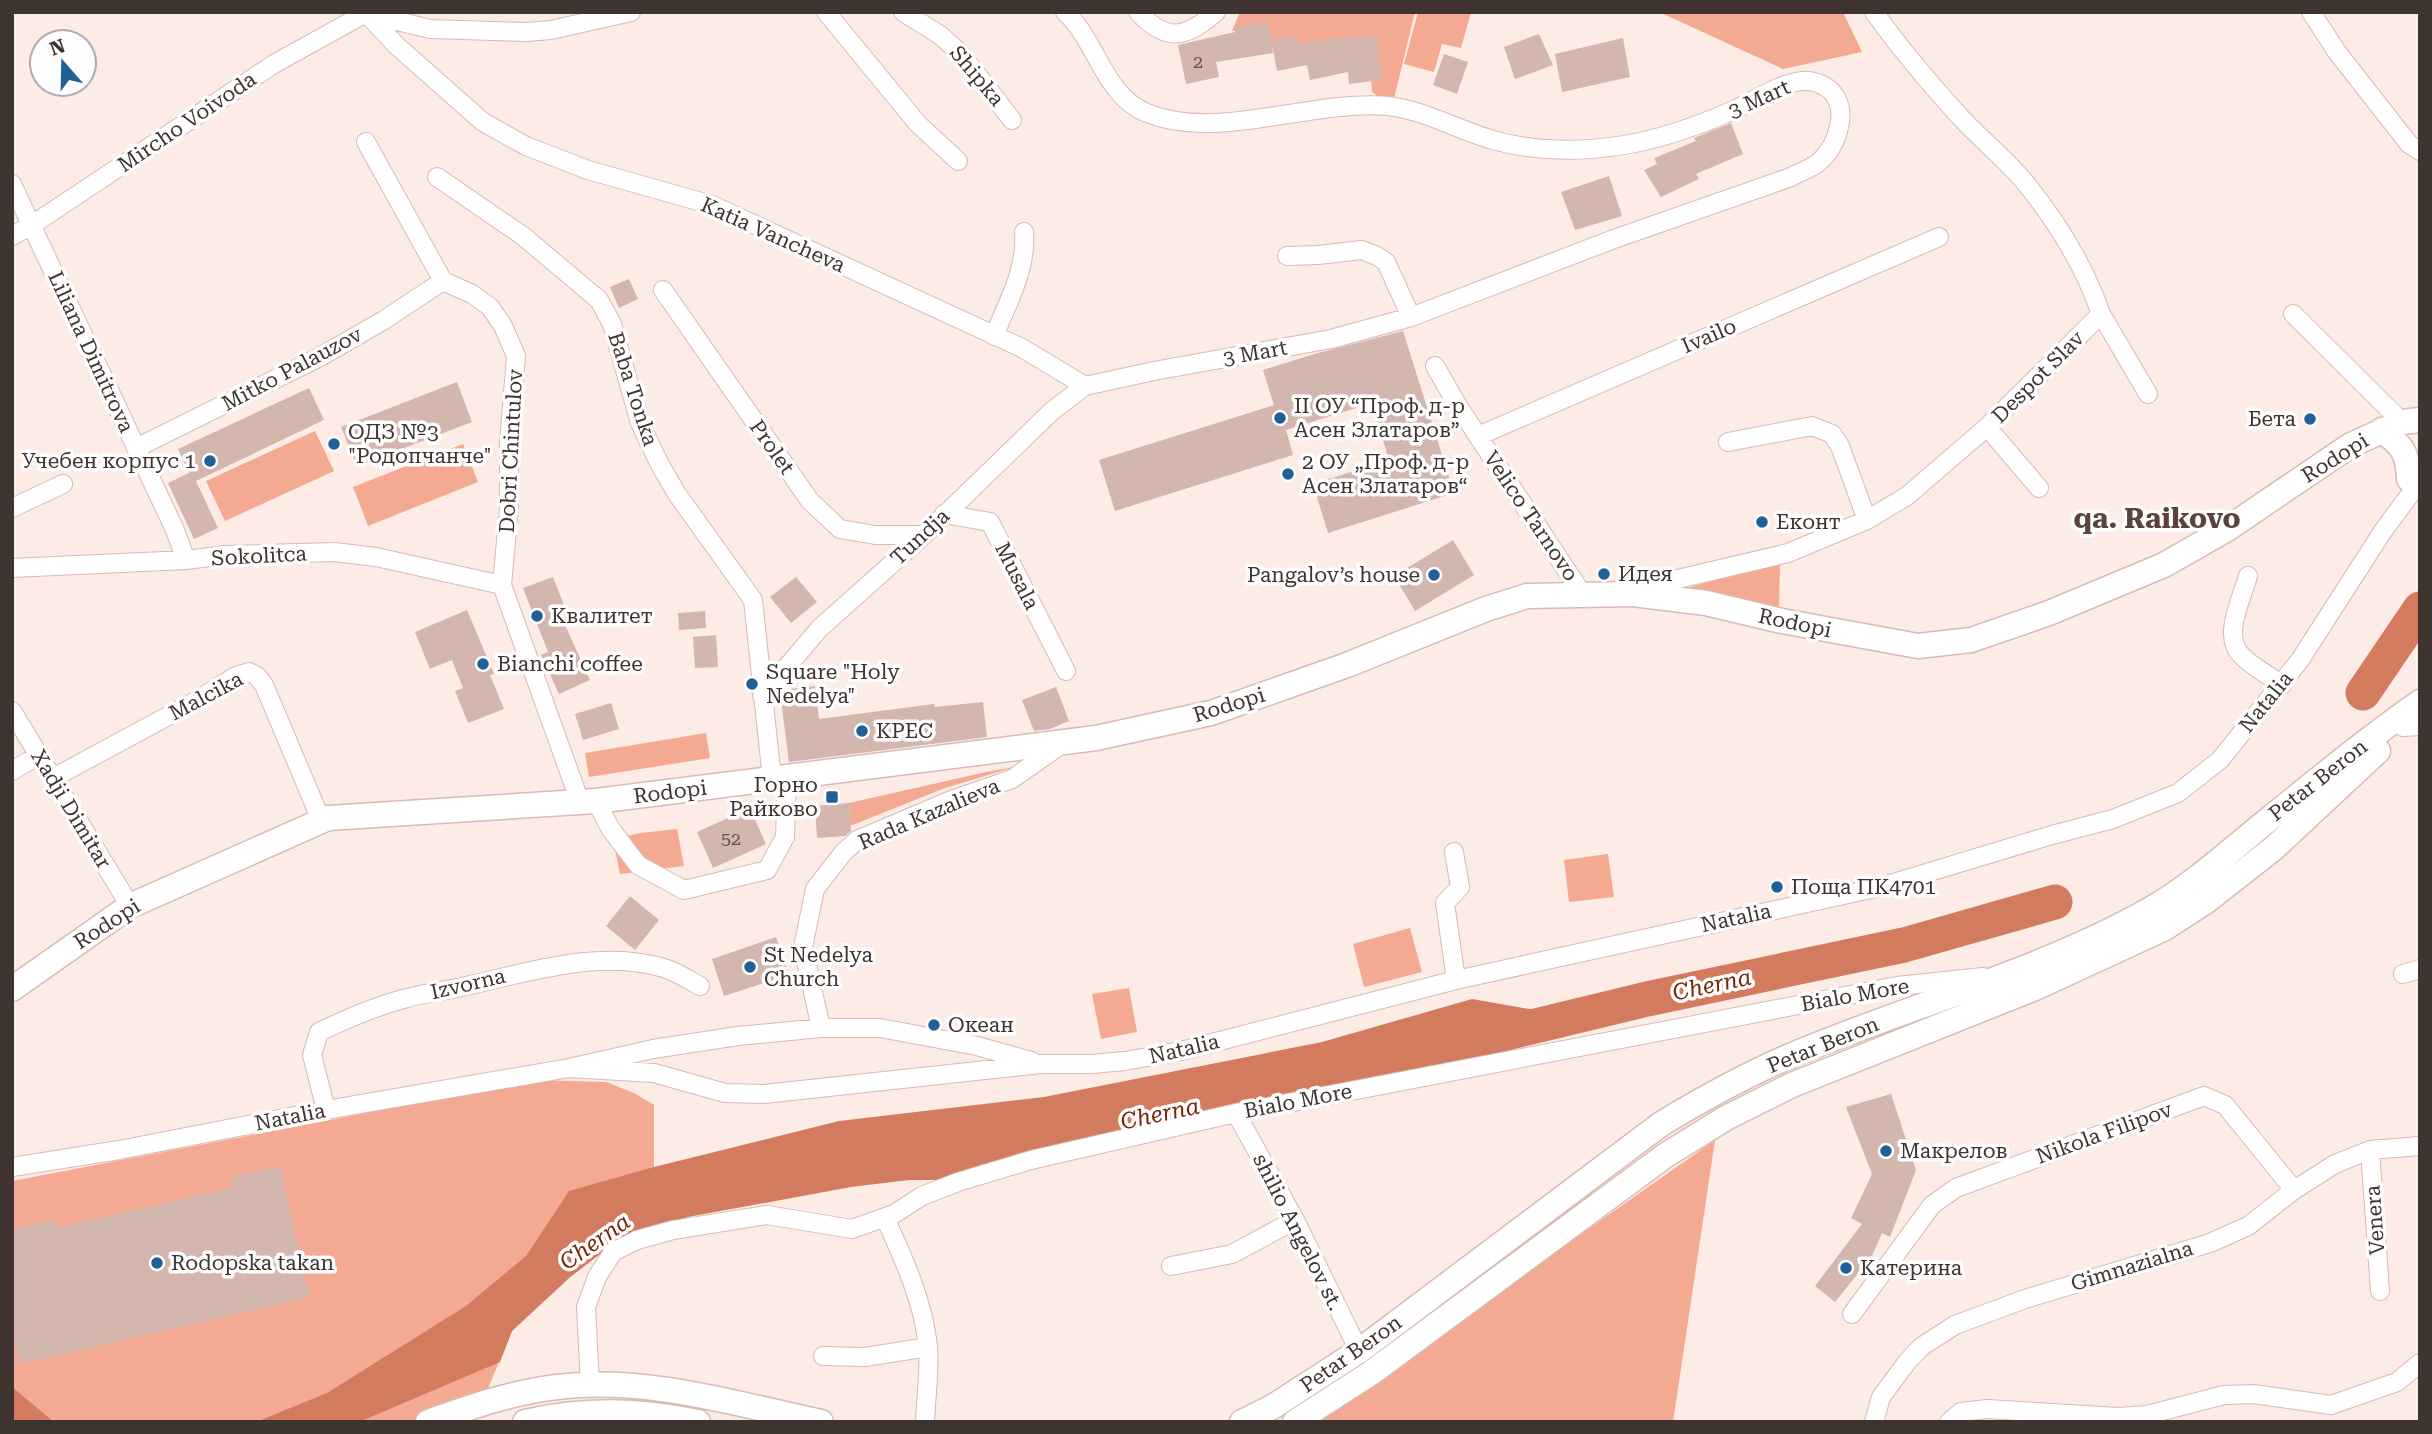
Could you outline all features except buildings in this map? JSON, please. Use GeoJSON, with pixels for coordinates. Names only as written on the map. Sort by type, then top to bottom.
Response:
{"type":"FeatureCollection","features":[{"type":"Feature","properties":{"kind":"main road"},"geometry":{"type":"LineString","coordinates":[[2401,424],[2398,442],[2416,474]]}},
{"type":"Feature","properties":{"kind":"main road","name":"Rodopi"},"geometry":{"type":"LineString","coordinates":[[12,989],[130,906],[321,820],[368,814],[588,801],[1096,738],[1211,713],[1347,665],[1486,609],[1527,596],[1633,594],[1706,603],[1782,621],[1918,646],[1971,640],[2049,613],[2164,565],[2227,529],[2351,445],[2401,424]]}},
{"type":"Feature","properties":{"kind":"main road","name":"Petar Beron"},"geometry":{"type":"LineString","coordinates":[[1242,1422],[1274,1406],[1359,1351],[1661,1124],[1749,1075],[1810,1048],[2011,974],[2113,929],[2153,908],[2220,859],[2420,702]]}},
{"type":"Feature","properties":{"kind":"main road","name":"Petar Beron"},"geometry":{"type":"LineString","coordinates":[[1295,1422],[1371,1373],[1692,1137],[1762,1099],[2035,988],[2165,928],[2205,902],[2274,848],[2414,721]]}},
{"type":"Feature","properties":{"kind":"main road"},"geometry":{"type":"LineString","coordinates":[[1810,1048],[1821,1073]]}},
{"type":"Feature","properties":{"kind":"main road"},"geometry":{"type":"LineString","coordinates":[[428,1422],[460,1410],[522,1394],[557,1387],[590,1385],[669,1390],[821,1422]]}},
{"type":"Feature","properties":{"kind":"main road"},"geometry":{"type":"LineString","coordinates":[[526,1422],[596,1411],[628,1412],[698,1422]]}},
{"type":"Feature","properties":{"kind":"street"},"geometry":{"type":"LineString","coordinates":[[365,13],[430,29],[526,32],[551,30],[631,12]]}},
{"type":"Feature","properties":{"kind":"street"},"geometry":{"type":"LineString","coordinates":[[826,12],[918,124],[958,162]]}},
{"type":"Feature","properties":{"kind":"street","name":"Shipka"},"geometry":{"type":"LineString","coordinates":[[903,12],[940,35],[961,54],[1013,120]]}},
{"type":"Feature","properties":{"kind":"street","name":"3 Mart"},"geometry":{"type":"LineString","coordinates":[[1065,12],[1082,33],[1122,96],[1144,112],[1170,121],[1204,123],[1240,120],[1348,105],[1390,107],[1530,149],[1577,149],[1624,145],[1683,130],[1714,119],[1777,88],[1803,81],[1820,83],[1835,96],[1840,107],[1840,126],[1832,146],[1819,163],[1791,177],[1708,208],[1627,234],[1412,317],[1331,339],[1085,386]]}},
{"type":"Feature","properties":{"kind":"street"},"geometry":{"type":"LineString","coordinates":[[1138,12],[1150,24],[1170,34],[1195,30],[1216,12]]}},
{"type":"Feature","properties":{"kind":"street","name":"Despot Slav"},"geometry":{"type":"LineString","coordinates":[[1633,594],[1661,583],[1788,553],[1867,520],[1907,496],[1987,427],[2101,314],[2090,284],[2062,234],[2022,179],[1904,55],[1874,12]]}},
{"type":"Feature","properties":{"kind":"street"},"geometry":{"type":"LineString","coordinates":[[2311,12],[2337,51],[2409,144],[2420,150]]}},
{"type":"Feature","properties":{"kind":"street","name":"Mircho Voivoda"},"geometry":{"type":"LineString","coordinates":[[12,236],[274,64],[365,13]]}},
{"type":"Feature","properties":{"kind":"street","name":"Katia Vancheva"},"geometry":{"type":"LineString","coordinates":[[365,13],[397,46],[483,122],[526,146],[588,170],[712,205],[1022,348],[1085,386]]}},
{"type":"Feature","properties":{"kind":"street"},"geometry":{"type":"LineString","coordinates":[[366,142],[443,281]]}},
{"type":"Feature","properties":{"kind":"street","name":"Baba Tonka"},"geometry":{"type":"LineString","coordinates":[[437,177],[523,236],[599,300],[612,324],[640,423],[659,463],[677,494],[753,600],[762,696],[779,778],[785,837],[767,870],[684,890],[638,865],[588,801]]}},
{"type":"Feature","properties":{"kind":"street","name":"Liliana Dimitrova"},"geometry":{"type":"LineString","coordinates":[[12,184],[176,530],[186,560]]}},
{"type":"Feature","properties":{"kind":"street"},"geometry":{"type":"LineString","coordinates":[[994,336],[1026,252],[1024,232]]}},
{"type":"Feature","properties":{"kind":"street","name":"Ivailo"},"geometry":{"type":"LineString","coordinates":[[1478,436],[1939,237]]}},
{"type":"Feature","properties":{"kind":"street"},"geometry":{"type":"LineString","coordinates":[[1287,256],[1362,250],[1386,262],[1412,317]]}},
{"type":"Feature","properties":{"kind":"street","name":"Mitko Palauzov"},"geometry":{"type":"LineString","coordinates":[[136,448],[320,357],[384,320],[443,281]]}},
{"type":"Feature","properties":{"kind":"street","name":"Dobri Chintulov"},"geometry":{"type":"LineString","coordinates":[[443,281],[472,293],[490,307],[503,326],[516,356],[509,443],[509,508],[502,585],[588,801]]}},
{"type":"Feature","properties":{"kind":"street","name":"Prolet"},"geometry":{"type":"LineString","coordinates":[[663,290],[810,501],[840,529],[875,535],[924,534]]}},
{"type":"Feature","properties":{"kind":"street"},"geometry":{"type":"LineString","coordinates":[[2101,314],[2148,394]]}},
{"type":"Feature","properties":{"kind":"street"},"geometry":{"type":"LineString","coordinates":[[2293,314],[2401,424]]}},
{"type":"Feature","properties":{"kind":"street","name":"Velico Tarnovo"},"geometry":{"type":"LineString","coordinates":[[1435,366],[1458,406],[1583,595]]}},
{"type":"Feature","properties":{"kind":"street","name":"Tundja"},"geometry":{"type":"LineString","coordinates":[[762,696],[820,628],[924,534],[1052,411],[1085,386]]}},
{"type":"Feature","properties":{"kind":"street"},"geometry":{"type":"LineString","coordinates":[[1728,442],[1812,426],[1832,434],[1840,446],[1867,520]]}},
{"type":"Feature","properties":{"kind":"street"},"geometry":{"type":"LineString","coordinates":[[1987,427],[2039,488]]}},
{"type":"Feature","properties":{"kind":"street","name":"Natalia"},"geometry":{"type":"LineString","coordinates":[[569,1068],[654,1073],[710,1090],[743,1095],[1041,1063],[1072,1065],[1125,1061],[1181,1051],[1456,980],[1880,887],[2052,835],[2113,820],[2178,793],[2220,760],[2281,685],[2383,531],[2416,474]]}},
{"type":"Feature","properties":{"kind":"street"},"geometry":{"type":"LineString","coordinates":[[12,508],[63,484]]}},
{"type":"Feature","properties":{"kind":"street","name":"Musala"},"geometry":{"type":"LineString","coordinates":[[944,514],[990,522],[1066,671]]}},
{"type":"Feature","properties":{"kind":"street","name":"Sokolitca"},"geometry":{"type":"LineString","coordinates":[[12,568],[186,560],[226,555],[334,552],[376,557],[502,585]]}},
{"type":"Feature","properties":{"kind":"street"},"geometry":{"type":"LineString","coordinates":[[2248,576],[2233,631],[2234,645],[2241,655],[2281,685]]}},
{"type":"Feature","properties":{"kind":"street","name":"Malcika"},"geometry":{"type":"LineString","coordinates":[[53,778],[194,702],[236,676],[249,672],[257,676],[264,685],[321,820]]}},
{"type":"Feature","properties":{"kind":"street","name":"Xadji Dimitar"},"geometry":{"type":"LineString","coordinates":[[12,711],[130,906]]}},
{"type":"Feature","properties":{"kind":"street","name":"Rada Kazalieva"},"geometry":{"type":"LineString","coordinates":[[821,1028],[803,947],[816,889],[843,853],[857,840],[949,801],[1012,779],[1066,741]]}},
{"type":"Feature","properties":{"kind":"street"},"geometry":{"type":"LineString","coordinates":[[12,771],[39,755]]}},
{"type":"Feature","properties":{"kind":"street"},"geometry":{"type":"LineString","coordinates":[[1454,852],[1460,887],[1445,903],[1456,980]]}},
{"type":"Feature","properties":{"kind":"street","name":"Izvorna"},"geometry":{"type":"LineString","coordinates":[[326,1110],[312,1055],[319,1032],[404,999],[509,975],[593,961],[632,962],[667,969],[700,986]]}},
{"type":"Feature","properties":{"kind":"street","name":"Bialo More"},"geometry":{"type":"LineString","coordinates":[[590,1385],[586,1307],[597,1277],[613,1252],[636,1240],[673,1230],[766,1215],[852,1229],[885,1218],[922,1196],[982,1174],[1031,1160],[1236,1113],[1897,986],[2011,974]]}},
{"type":"Feature","properties":{"kind":"street","name":"Natalia"},"geometry":{"type":"LineString","coordinates":[[12,1167],[569,1068],[674,1046],[821,1028],[863,1027],[897,1030],[977,1046],[1041,1063]]}},
{"type":"Feature","properties":{"kind":"street","name":"Nikola Filipov"},"geometry":{"type":"LineString","coordinates":[[1852,1314],[1932,1205],[1956,1188],[2204,1097],[2224,1105],[2294,1190]]}},
{"type":"Feature","properties":{"kind":"street","name":"shilio Angelov st."},"geometry":{"type":"LineString","coordinates":[[1236,1113],[1295,1220],[1359,1351]]}},
{"type":"Feature","properties":{"kind":"street","name":"Gimnazialna"},"geometry":{"type":"LineString","coordinates":[[1874,1422],[1881,1397],[1907,1362],[1921,1347],[1955,1325],[2025,1299],[2210,1243],[2248,1226],[2294,1190],[2335,1164],[2370,1150],[2420,1146]]}},
{"type":"Feature","properties":{"kind":"street","name":"Venera"},"geometry":{"type":"LineString","coordinates":[[2370,1150],[2380,1291]]}},
{"type":"Feature","properties":{"kind":"street"},"geometry":{"type":"LineString","coordinates":[[885,1218],[908,1268],[923,1317],[928,1347],[925,1422]]}},
{"type":"Feature","properties":{"kind":"street"},"geometry":{"type":"LineString","coordinates":[[1171,1266],[1231,1254],[1295,1220]]}},
{"type":"Feature","properties":{"kind":"street"},"geometry":{"type":"LineString","coordinates":[[823,1356],[865,1357],[928,1347]]}},
{"type":"Feature","properties":{"kind":"street"},"geometry":{"type":"LineString","coordinates":[[1949,1422],[1961,1412],[1987,1409],[2119,1417],[2147,1415],[2224,1395],[2253,1394],[2331,1405],[2397,1381],[2420,1363]]}},
{"type":"Feature","properties":{"kind":"shaded area"},"geometry":{"type":"Polygon","coordinates":[[[1240,12],[1415,12],[1392,107],[1372,92],[1369,39],[1287,50],[1287,41],[1260,47],[1252,31],[1232,31],[1240,12]]]}},
{"type":"Feature","properties":{"kind":"shaded area"},"geometry":{"type":"Polygon","coordinates":[[[1418,12],[1471,12],[1461,48],[1442,44],[1434,72],[1404,64],[1418,12]]]}},
{"type":"Feature","properties":{"kind":"shaded area"},"geometry":{"type":"Polygon","coordinates":[[[1659,12],[1843,12],[1862,52],[1783,69],[1659,12]]]}},
{"type":"Feature","properties":{"kind":"shaded area"},"geometry":{"type":"Polygon","coordinates":[[[315,431],[334,471],[225,521],[206,481],[315,431]]]}},
{"type":"Feature","properties":{"kind":"shaded area"},"geometry":{"type":"Polygon","coordinates":[[[463,444],[478,482],[368,526],[353,487],[463,444]]]}},
{"type":"Feature","properties":{"kind":"shaded area"},"geometry":{"type":"Polygon","coordinates":[[[1780,561],[1779,609],[1684,589],[1780,561]]]}},
{"type":"Feature","properties":{"kind":"shaded area"},"geometry":{"type":"Polygon","coordinates":[[[706,733],[710,758],[589,777],[585,753],[706,733]]]}},
{"type":"Feature","properties":{"kind":"shaded area"},"geometry":{"type":"Polygon","coordinates":[[[1015,767],[945,788],[850,826],[849,803],[1015,767]]]}},
{"type":"Feature","properties":{"kind":"shaded area"},"geometry":{"type":"Polygon","coordinates":[[[677,829],[684,866],[620,874],[613,839],[677,829]]]}},
{"type":"Feature","properties":{"kind":"shaded area"},"geometry":{"type":"Polygon","coordinates":[[[1608,854],[1614,897],[1569,902],[1564,860],[1608,854]]]}},
{"type":"Feature","properties":{"kind":"shaded area"},"geometry":{"type":"Polygon","coordinates":[[[1410,928],[1422,972],[1364,987],[1353,944],[1410,928]]]}},
{"type":"Feature","properties":{"kind":"shaded area"},"geometry":{"type":"Polygon","coordinates":[[[1129,988],[1137,1032],[1101,1039],[1092,994],[1129,988]]]}},
{"type":"Feature","properties":{"kind":"shaded area"},"geometry":{"type":"Polygon","coordinates":[[[539,1080],[606,1082],[634,1093],[654,1105],[654,1167],[569,1278],[512,1331],[474,1422],[12,1422],[12,1181],[539,1080]]]}},
{"type":"Feature","properties":{"kind":"shaded area"},"geometry":{"type":"Polygon","coordinates":[[[1715,1140],[1673,1422],[1314,1422],[1715,1140]]]}},
{"type":"Feature","properties":{"kind":"water"},"geometry":{"type":"Polygon","coordinates":[[[1472,999],[1535,1010],[1442,1044],[1082,1117],[1041,1149],[955,1180],[909,1180],[851,1187],[688,1217],[621,1238],[569,1278],[512,1331],[500,1362],[359,1422],[256,1422],[327,1393],[466,1306],[526,1256],[569,1191],[839,1121],[1044,1097],[1322,1042],[1472,999]]]}},
{"type":"Feature","properties":{"kind":"water"},"geometry":{"type":"Polygon","coordinates":[[[12,1387],[54,1422],[12,1422],[12,1387]]]}},
{"type":"Feature","properties":{"kind":"waterway","name":"Cherna"},"geometry":{"type":"LineString","coordinates":[[2363,693],[2420,609]]}},
{"type":"Feature","properties":{"kind":"waterway","name":"Cherna"},"geometry":{"type":"LineString","coordinates":[[1013,1142],[1029,1141],[1255,1094],[1647,999],[1904,945],[2055,902]]}},
{"type":"Feature","properties":{"kind":"place","name":"II ОУ “Проф. д-р Асен Златаров”"},"geometry":{"type":"Point","coordinates":[1280,418]}},
{"type":"Feature","properties":{"kind":"place","name":"Бета"},"geometry":{"type":"Point","coordinates":[2310,419]}},
{"type":"Feature","properties":{"kind":"place","name":"ОДЗ №3 \"Родопчанче\""},"geometry":{"type":"Point","coordinates":[334,444]}},
{"type":"Feature","properties":{"kind":"place","name":"Учебен корпус 1"},"geometry":{"type":"Point","coordinates":[210,461]}},
{"type":"Feature","properties":{"kind":"place","name":"2 ОУ „Проф. д-р Асен Златаров“"},"geometry":{"type":"Point","coordinates":[1288,474]}},
{"type":"Feature","properties":{"kind":"place","name":"Еконт"},"geometry":{"type":"Point","coordinates":[1762,522]}},
{"type":"Feature","properties":{"kind":"place","name":"Идея"},"geometry":{"type":"Point","coordinates":[1604,574]}},
{"type":"Feature","properties":{"kind":"place","name":"Pangalov’s house"},"geometry":{"type":"Point","coordinates":[1434,575]}},
{"type":"Feature","properties":{"kind":"place","name":"Квалитет"},"geometry":{"type":"Point","coordinates":[537,616]}},
{"type":"Feature","properties":{"kind":"place","name":"Bianchi coffee"},"geometry":{"type":"Point","coordinates":[483,664]}},
{"type":"Feature","properties":{"kind":"place","name":"Square \"Holy Nedelya\""},"geometry":{"type":"Point","coordinates":[752,684]}},
{"type":"Feature","properties":{"kind":"place","name":"КРЕС"},"geometry":{"type":"Point","coordinates":[862,731]}},
{"type":"Feature","properties":{"kind":"place","name":"Горно Райково"},"geometry":{"type":"Point","coordinates":[832,797]}},
{"type":"Feature","properties":{"kind":"place","name":"Поща ПК4701"},"geometry":{"type":"Point","coordinates":[1777,887]}},
{"type":"Feature","properties":{"kind":"place","name":"St Nedelya Church"},"geometry":{"type":"Point","coordinates":[750,967]}},
{"type":"Feature","properties":{"kind":"place","name":"Океан"},"geometry":{"type":"Point","coordinates":[934,1025]}},
{"type":"Feature","properties":{"kind":"place","name":"Макрелов"},"geometry":{"type":"Point","coordinates":[1886,1151]}},
{"type":"Feature","properties":{"kind":"place","name":"Rodopska takan"},"geometry":{"type":"Point","coordinates":[157,1263]}},
{"type":"Feature","properties":{"kind":"place","name":"Катерина"},"geometry":{"type":"Point","coordinates":[1846,1268]}},
{"type":"Feature","properties":{"kind":"district","name":"qa. Raikovo"},"geometry":{"type":"Point","coordinates":[2157,518]}}]}
